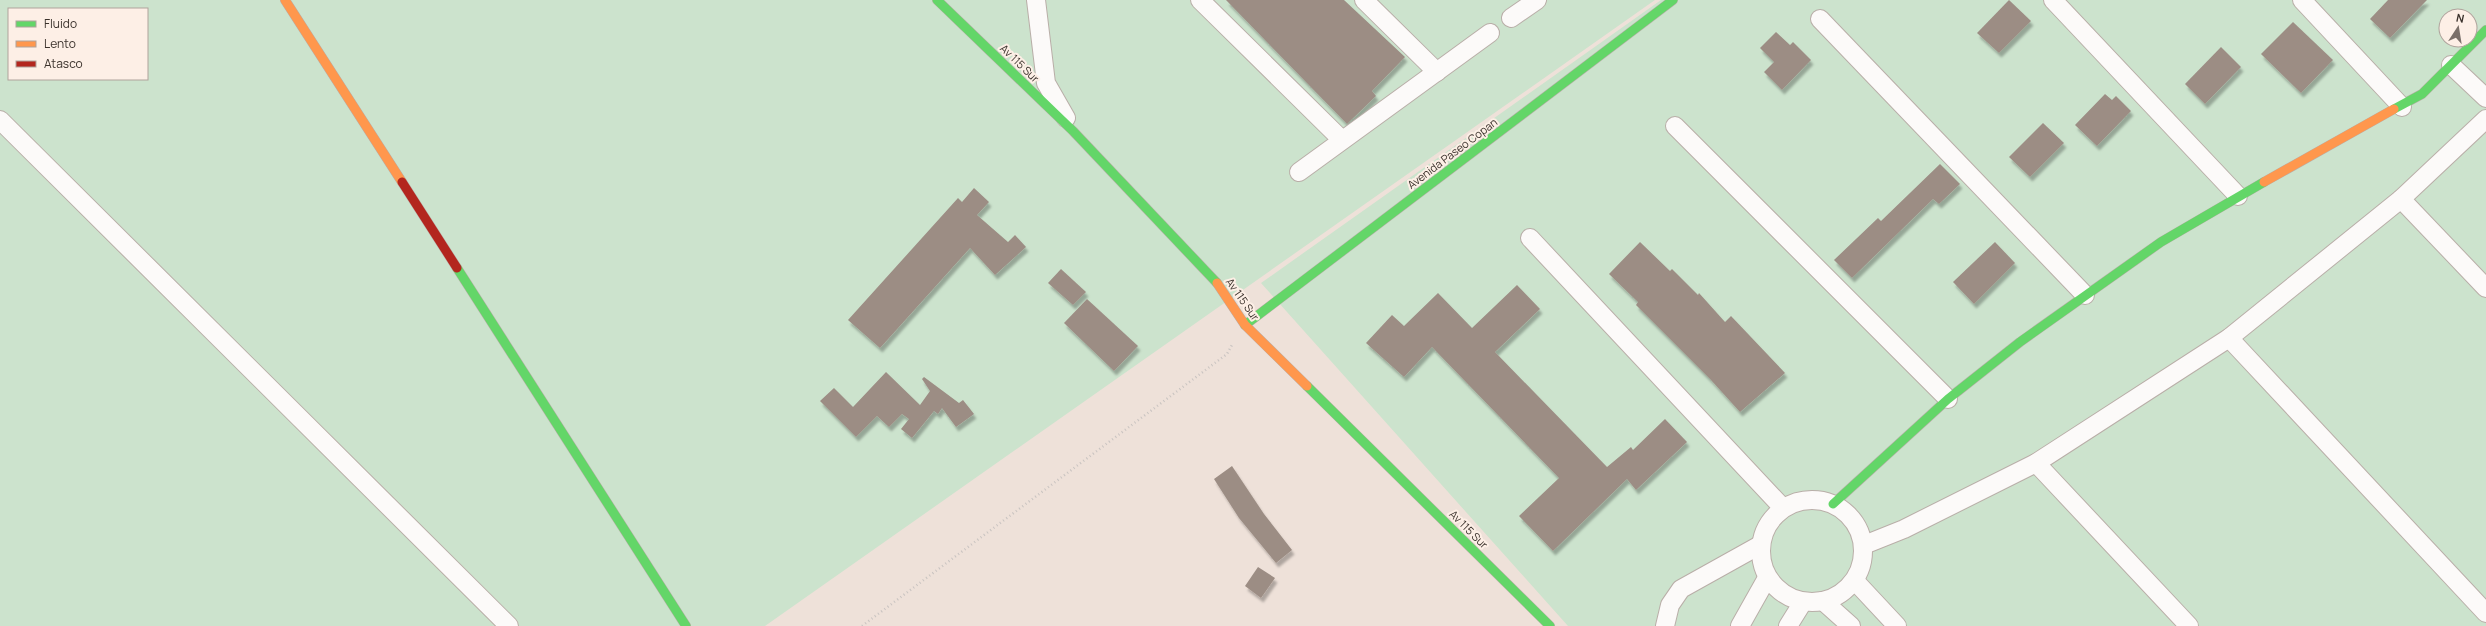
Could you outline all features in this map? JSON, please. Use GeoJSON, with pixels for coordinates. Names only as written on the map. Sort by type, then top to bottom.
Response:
{"type":"FeatureCollection","features":[{"type":"Feature","properties":{"kind":"street"},"geometry":{"type":"LineString","coordinates":[[285,0],[686,626]]}},
{"type":"Feature","properties":{"kind":"street","name":"Av 115 Sur"},"geometry":{"type":"LineString","coordinates":[[938,0],[1073,131],[1214,279],[1245,325],[1550,626]]}},
{"type":"Feature","properties":{"kind":"street"},"geometry":{"type":"LineString","coordinates":[[1036,0],[1046,83],[1073,131]]}},
{"type":"Feature","properties":{"kind":"street"},"geometry":{"type":"LineString","coordinates":[[1200,0],[1342,140]]}},
{"type":"Feature","properties":{"kind":"street"},"geometry":{"type":"LineString","coordinates":[[1364,0],[1437,72]]}},
{"type":"Feature","properties":{"kind":"street"},"geometry":{"type":"LineString","coordinates":[[1511,18],[1537,0]]}},
{"type":"Feature","properties":{"kind":"street","name":"Avenida Paseo Copan"},"geometry":{"type":"LineString","coordinates":[[1245,325],[1673,0]]}},
{"type":"Feature","properties":{"kind":"street"},"geometry":{"type":"LineString","coordinates":[[2053,0],[2238,196]]}},
{"type":"Feature","properties":{"kind":"street"},"geometry":{"type":"LineString","coordinates":[[2302,0],[2402,107]]}},
{"type":"Feature","properties":{"kind":"street"},"geometry":{"type":"LineString","coordinates":[[1820,19],[2085,294]]}},
{"type":"Feature","properties":{"kind":"street"},"geometry":{"type":"LineString","coordinates":[[1833,504],[1948,399],[2020,342],[2085,294],[2161,242],[2238,196],[2402,107],[2422,94],[2485,32]]}},
{"type":"Feature","properties":{"kind":"street"},"geometry":{"type":"LineString","coordinates":[[1299,172],[1490,33]]}},
{"type":"Feature","properties":{"kind":"street"},"geometry":{"type":"LineString","coordinates":[[2451,66],[2486,98]]}},
{"type":"Feature","properties":{"kind":"street"},"geometry":{"type":"LineString","coordinates":[[1864,545],[1904,529],[2036,463],[2229,338],[2401,199],[2486,119]]}},
{"type":"Feature","properties":{"kind":"street"},"geometry":{"type":"LineString","coordinates":[[0,120],[509,626]]}},
{"type":"Feature","properties":{"kind":"street"},"geometry":{"type":"LineString","coordinates":[[1675,126],[1948,399]]}},
{"type":"Feature","properties":{"kind":"street"},"geometry":{"type":"LineString","coordinates":[[2401,199],[2486,288]]}},
{"type":"Feature","properties":{"kind":"street"},"geometry":{"type":"LineString","coordinates":[[1530,238],[1783,508]]}},
{"type":"Feature","properties":{"kind":"street"},"geometry":{"type":"LineString","coordinates":[[2229,338],[2486,613]]}},
{"type":"Feature","properties":{"kind":"street"},"geometry":{"type":"LineString","coordinates":[[2036,463],[2189,626]]}},
{"type":"Feature","properties":{"kind":"street"},"geometry":{"type":"LineString","coordinates":[[1815,499],[1833,504],[1849,514],[1860,530],[1864,545],[1862,566],[1855,581],[1841,593],[1823,601],[1803,602],[1789,598],[1776,589],[1767,578],[1760,560],[1760,545],[1767,524],[1783,508],[1796,502],[1815,499]]}},
{"type":"Feature","properties":{"kind":"street"},"geometry":{"type":"LineString","coordinates":[[1665,626],[1670,605],[1681,590],[1760,545]]}},
{"type":"Feature","properties":{"kind":"street"},"geometry":{"type":"LineString","coordinates":[[1740,626],[1767,578]]}},
{"type":"Feature","properties":{"kind":"street"},"geometry":{"type":"LineString","coordinates":[[1855,581],[1897,626]]}},
{"type":"Feature","properties":{"kind":"street"},"geometry":{"type":"LineString","coordinates":[[1823,601],[1850,626]]}},
{"type":"Feature","properties":{"kind":"street"},"geometry":{"type":"LineString","coordinates":[[1788,626],[1803,602]]}},
{"type":"Feature","properties":{"kind":"path"},"geometry":{"type":"LineString","coordinates":[[862,626],[1227,354],[1245,325]]}},
{"type":"Feature","properties":{"kind":"green space"},"geometry":{"type":"Polygon","coordinates":[[[0,0],[1655,0],[765,626],[0,626],[0,0]]]}},
{"type":"Feature","properties":{"kind":"green space"},"geometry":{"type":"Polygon","coordinates":[[[1661,0],[2486,0],[2486,626],[1568,626],[1261,283],[1661,0]]]}},
{"type":"Feature","properties":{"kind":"building"},"geometry":{"type":"Polygon","coordinates":[[[1226,0],[1344,0],[1405,57],[1372,91],[1376,96],[1347,124],[1226,0]]]}},
{"type":"Feature","properties":{"kind":"building"},"geometry":{"type":"Polygon","coordinates":[[[2009,0],[2031,21],[1999,53],[1977,33],[2009,0]]]}},
{"type":"Feature","properties":{"kind":"building"},"geometry":{"type":"Polygon","coordinates":[[[2388,0],[2427,0],[2390,38],[2370,19],[2388,0]]]}},
{"type":"Feature","properties":{"kind":"building"},"geometry":{"type":"Polygon","coordinates":[[[2293,22],[2333,60],[2301,93],[2261,54],[2293,22]]]}},
{"type":"Feature","properties":{"kind":"building"},"geometry":{"type":"Polygon","coordinates":[[[1776,32],[1790,45],[1793,42],[1811,60],[1782,90],[1764,72],[1774,62],[1760,48],[1776,32]]]}},
{"type":"Feature","properties":{"kind":"building"},"geometry":{"type":"Polygon","coordinates":[[[2221,47],[2241,67],[2205,104],[2185,84],[2221,47]]]}},
{"type":"Feature","properties":{"kind":"building"},"geometry":{"type":"Polygon","coordinates":[[[2105,94],[2112,100],[2116,96],[2131,111],[2097,146],[2075,125],[2105,94]]]}},
{"type":"Feature","properties":{"kind":"building"},"geometry":{"type":"Polygon","coordinates":[[[2043,123],[2064,143],[2030,177],[2009,157],[2043,123]]]}},
{"type":"Feature","properties":{"kind":"building"},"geometry":{"type":"Polygon","coordinates":[[[1940,164],[1960,184],[1939,204],[1933,199],[1852,278],[1834,260],[1878,218],[1881,221],[1940,164]]]}},
{"type":"Feature","properties":{"kind":"building"},"geometry":{"type":"Polygon","coordinates":[[[974,188],[989,202],[977,215],[1008,242],[1015,235],[1026,247],[995,275],[970,248],[880,348],[848,320],[958,198],[962,202],[974,188]]]}},
{"type":"Feature","properties":{"kind":"building"},"geometry":{"type":"Polygon","coordinates":[[[1640,242],[1670,271],[1672,269],[1698,295],[1699,293],[1725,322],[1731,316],[1785,373],[1740,412],[1711,380],[1636,305],[1638,302],[1609,274],[1640,242]]]}},
{"type":"Feature","properties":{"kind":"building"},"geometry":{"type":"Polygon","coordinates":[[[1995,242],[2015,263],[1974,304],[1953,282],[1995,242]]]}},
{"type":"Feature","properties":{"kind":"building"},"geometry":{"type":"Polygon","coordinates":[[[1061,269],[1086,292],[1073,305],[1048,283],[1061,269]]]}},
{"type":"Feature","properties":{"kind":"building"},"geometry":{"type":"Polygon","coordinates":[[[1517,285],[1540,309],[1495,352],[1607,467],[1631,447],[1633,450],[1665,419],[1687,442],[1636,490],[1627,479],[1553,551],[1519,516],[1559,478],[1432,347],[1404,377],[1366,343],[1392,315],[1404,326],[1438,293],[1472,328],[1517,285]]]}},
{"type":"Feature","properties":{"kind":"building"},"geometry":{"type":"Polygon","coordinates":[[[1087,299],[1138,346],[1114,371],[1064,323],[1087,299]]]}},
{"type":"Feature","properties":{"kind":"building"},"geometry":{"type":"Polygon","coordinates":[[[886,372],[920,405],[930,391],[922,379],[924,377],[959,403],[963,400],[974,414],[956,427],[942,408],[938,414],[934,411],[912,438],[901,429],[909,419],[902,414],[889,427],[877,416],[856,437],[820,401],[834,388],[853,407],[886,372]]]}},
{"type":"Feature","properties":{"kind":"building"},"geometry":{"type":"Polygon","coordinates":[[[1232,466],[1264,514],[1292,550],[1276,563],[1239,518],[1214,479],[1232,466]]]}},
{"type":"Feature","properties":{"kind":"building"},"geometry":{"type":"Polygon","coordinates":[[[1258,567],[1275,578],[1261,598],[1245,586],[1258,567]]]}},
{"type":"Feature","properties":{"kind":"traffic: fast"},"geometry":{"type":"LineString","coordinates":[[937,0],[1073,131],[1217,283]]}},
{"type":"Feature","properties":{"kind":"traffic: fast"},"geometry":{"type":"LineString","coordinates":[[1245,325],[1673,0]]}},
{"type":"Feature","properties":{"kind":"traffic: fast"},"geometry":{"type":"LineString","coordinates":[[2394,109],[2422,94],[2486,30]]}},
{"type":"Feature","properties":{"kind":"traffic: fast"},"geometry":{"type":"LineString","coordinates":[[1833,504],[1948,399],[2020,342],[2161,242],[2264,182]]}},
{"type":"Feature","properties":{"kind":"traffic: fast"},"geometry":{"type":"LineString","coordinates":[[457,268],[686,626]]}},
{"type":"Feature","properties":{"kind":"traffic: fast"},"geometry":{"type":"LineString","coordinates":[[1307,386],[1550,626]]}},
{"type":"Feature","properties":{"kind":"traffic: slow"},"geometry":{"type":"LineString","coordinates":[[285,0],[402,182]]}},
{"type":"Feature","properties":{"kind":"traffic: slow"},"geometry":{"type":"LineString","coordinates":[[2264,182],[2394,109]]}},
{"type":"Feature","properties":{"kind":"traffic: slow"},"geometry":{"type":"LineString","coordinates":[[1217,283],[1245,325],[1307,386]]}},
{"type":"Feature","properties":{"kind":"traffic: jam"},"geometry":{"type":"LineString","coordinates":[[402,182],[457,268]]}}]}
